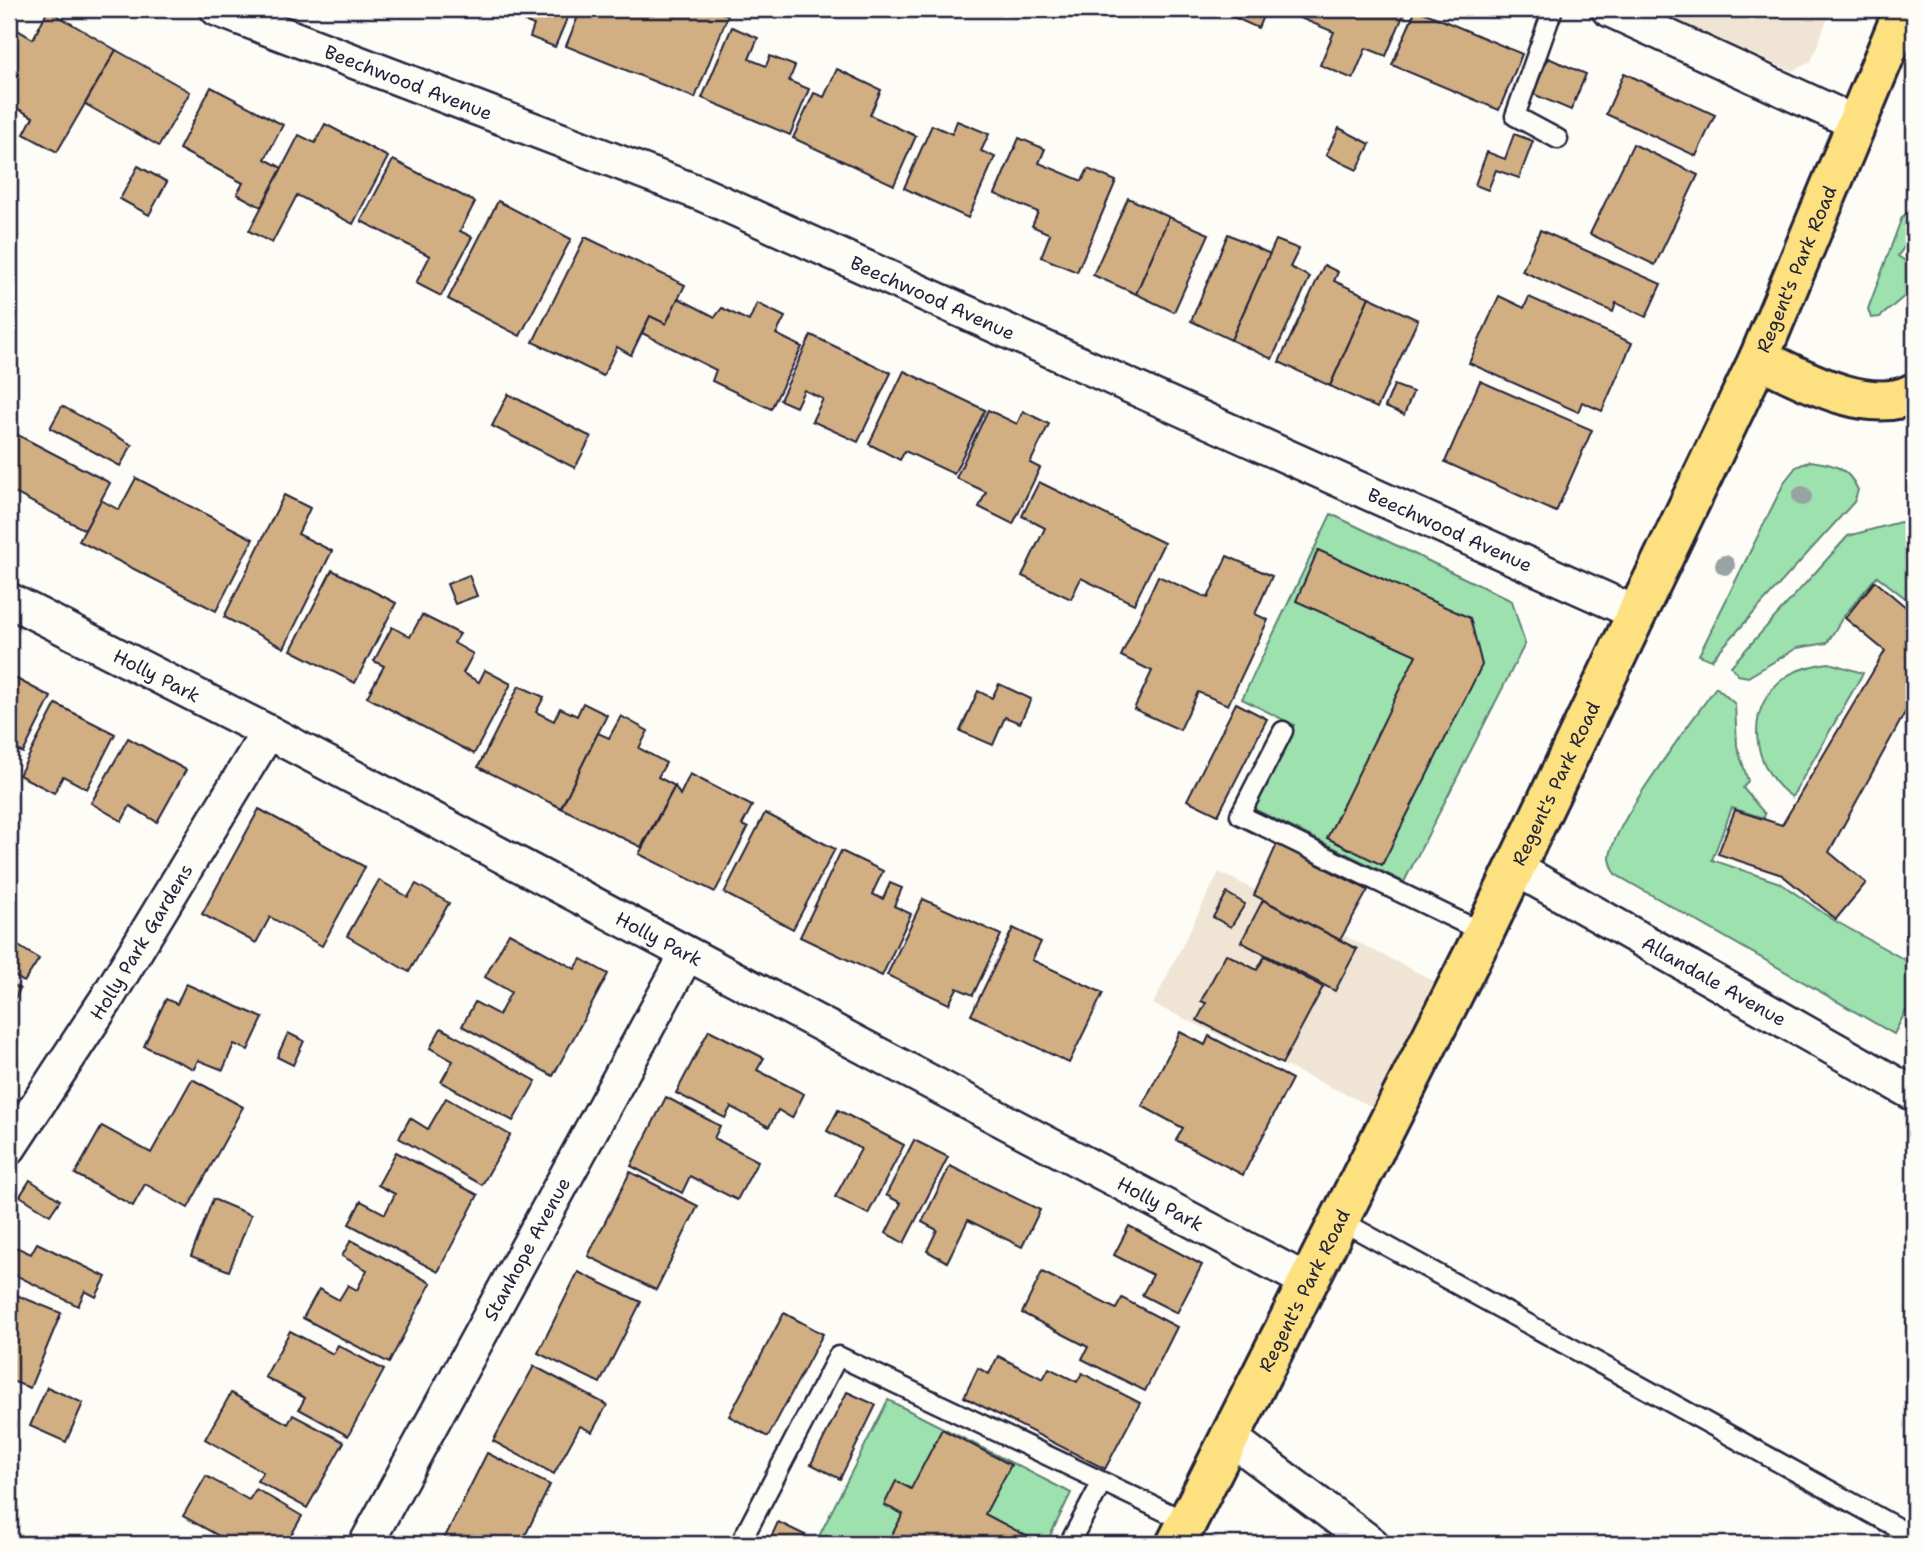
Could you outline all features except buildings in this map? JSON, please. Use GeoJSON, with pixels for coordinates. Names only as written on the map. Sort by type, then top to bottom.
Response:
{"type":"FeatureCollection","features":[{"type":"Feature","properties":{"kind":"main road","name":"Regent's Park Road"},"geometry":{"type":"LineString","coordinates":[[1182,1533],[1228,1436],[1484,933],[1759,358],[1904,9]]}},
{"type":"Feature","properties":{"kind":"main road"},"geometry":{"type":"LineString","coordinates":[[1759,358],[1828,391],[1911,401]]}},
{"type":"Feature","properties":{"kind":"street","name":"Beechwood Avenue"},"geometry":{"type":"LineString","coordinates":[[218,9],[702,194],[1636,613]]}},
{"type":"Feature","properties":{"kind":"street"},"geometry":{"type":"LineString","coordinates":[[1608,9],[1658,20],[1858,124]]}},
{"type":"Feature","properties":{"kind":"street","name":"Holly Park"},"geometry":{"type":"LineString","coordinates":[[9,600],[268,732],[1307,1281]]}},
{"type":"Feature","properties":{"kind":"street","name":"Holly Park Gardens"},"geometry":{"type":"LineString","coordinates":[[9,1148],[106,1000],[268,732]]}},
{"type":"Feature","properties":{"kind":"street","name":"Allandale Avenue"},"geometry":{"type":"LineString","coordinates":[[1515,868],[1914,1094]]}},
{"type":"Feature","properties":{"kind":"street","name":"Stanhope Avenue"},"geometry":{"type":"LineString","coordinates":[[366,1544],[687,954]]}},
{"type":"Feature","properties":{"kind":"street"},"geometry":{"type":"LineString","coordinates":[[1228,1436],[1372,1544]]}},
{"type":"Feature","properties":{"kind":"lane"},"geometry":{"type":"LineString","coordinates":[[1553,9],[1515,116],[1558,139]]}},
{"type":"Feature","properties":{"kind":"lane"},"geometry":{"type":"LineString","coordinates":[[1283,731],[1240,815],[1484,933]]}},
{"type":"Feature","properties":{"kind":"lane"},"geometry":{"type":"LineString","coordinates":[[1338,1219],[1914,1537]]}},
{"type":"Feature","properties":{"kind":"lane"},"geometry":{"type":"LineString","coordinates":[[740,1544],[838,1356],[1101,1482],[1182,1533]]}},
{"type":"Feature","properties":{"kind":"lane"},"geometry":{"type":"LineString","coordinates":[[1069,1544],[1101,1482]]}},
{"type":"Feature","properties":{"kind":"shaded area"},"geometry":{"type":"Polygon","coordinates":[[[1649,9],[1831,9],[1811,62],[1792,71],[1649,9]]]}},
{"type":"Feature","properties":{"kind":"shaded area"},"geometry":{"type":"Polygon","coordinates":[[[1219,872],[1454,991],[1373,1107],[1153,1004],[1219,872]]]}},
{"type":"Feature","properties":{"kind":"green space"},"geometry":{"type":"Polygon","coordinates":[[[1908,212],[1914,212],[1914,239],[1911,237],[1898,256],[1914,267],[1914,288],[1880,317],[1871,318],[1868,309],[1902,217],[1908,212]]]}},
{"type":"Feature","properties":{"kind":"green space"},"geometry":{"type":"Polygon","coordinates":[[[1810,461],[1833,465],[1850,476],[1858,490],[1854,502],[1711,660],[1699,655],[1785,481],[1796,467],[1810,461]]]}},
{"type":"Feature","properties":{"kind":"green space"},"geometry":{"type":"Polygon","coordinates":[[[1331,514],[1512,601],[1525,644],[1404,882],[1254,809],[1294,725],[1242,699],[1331,514]]]}},
{"type":"Feature","properties":{"kind":"green space"},"geometry":{"type":"Polygon","coordinates":[[[1900,522],[1914,523],[1914,605],[1877,576],[1843,617],[1827,643],[1797,648],[1748,677],[1738,675],[1731,666],[1848,536],[1900,522]]]}},
{"type":"Feature","properties":{"kind":"green space"},"geometry":{"type":"Polygon","coordinates":[[[1829,663],[1863,673],[1792,797],[1778,785],[1768,770],[1757,737],[1758,720],[1763,704],[1773,689],[1787,676],[1802,669],[1829,663]]]}},
{"type":"Feature","properties":{"kind":"green space"},"geometry":{"type":"Polygon","coordinates":[[[1716,687],[1735,704],[1737,746],[1748,781],[1743,788],[1765,814],[1764,818],[1732,808],[1712,860],[1780,883],[1832,919],[1914,965],[1914,995],[1894,1034],[1615,874],[1610,858],[1624,822],[1655,772],[1716,687]]]}},
{"type":"Feature","properties":{"kind":"green space"},"geometry":{"type":"Polygon","coordinates":[[[888,1400],[1071,1493],[1046,1544],[815,1544],[888,1400]]]}}]}
